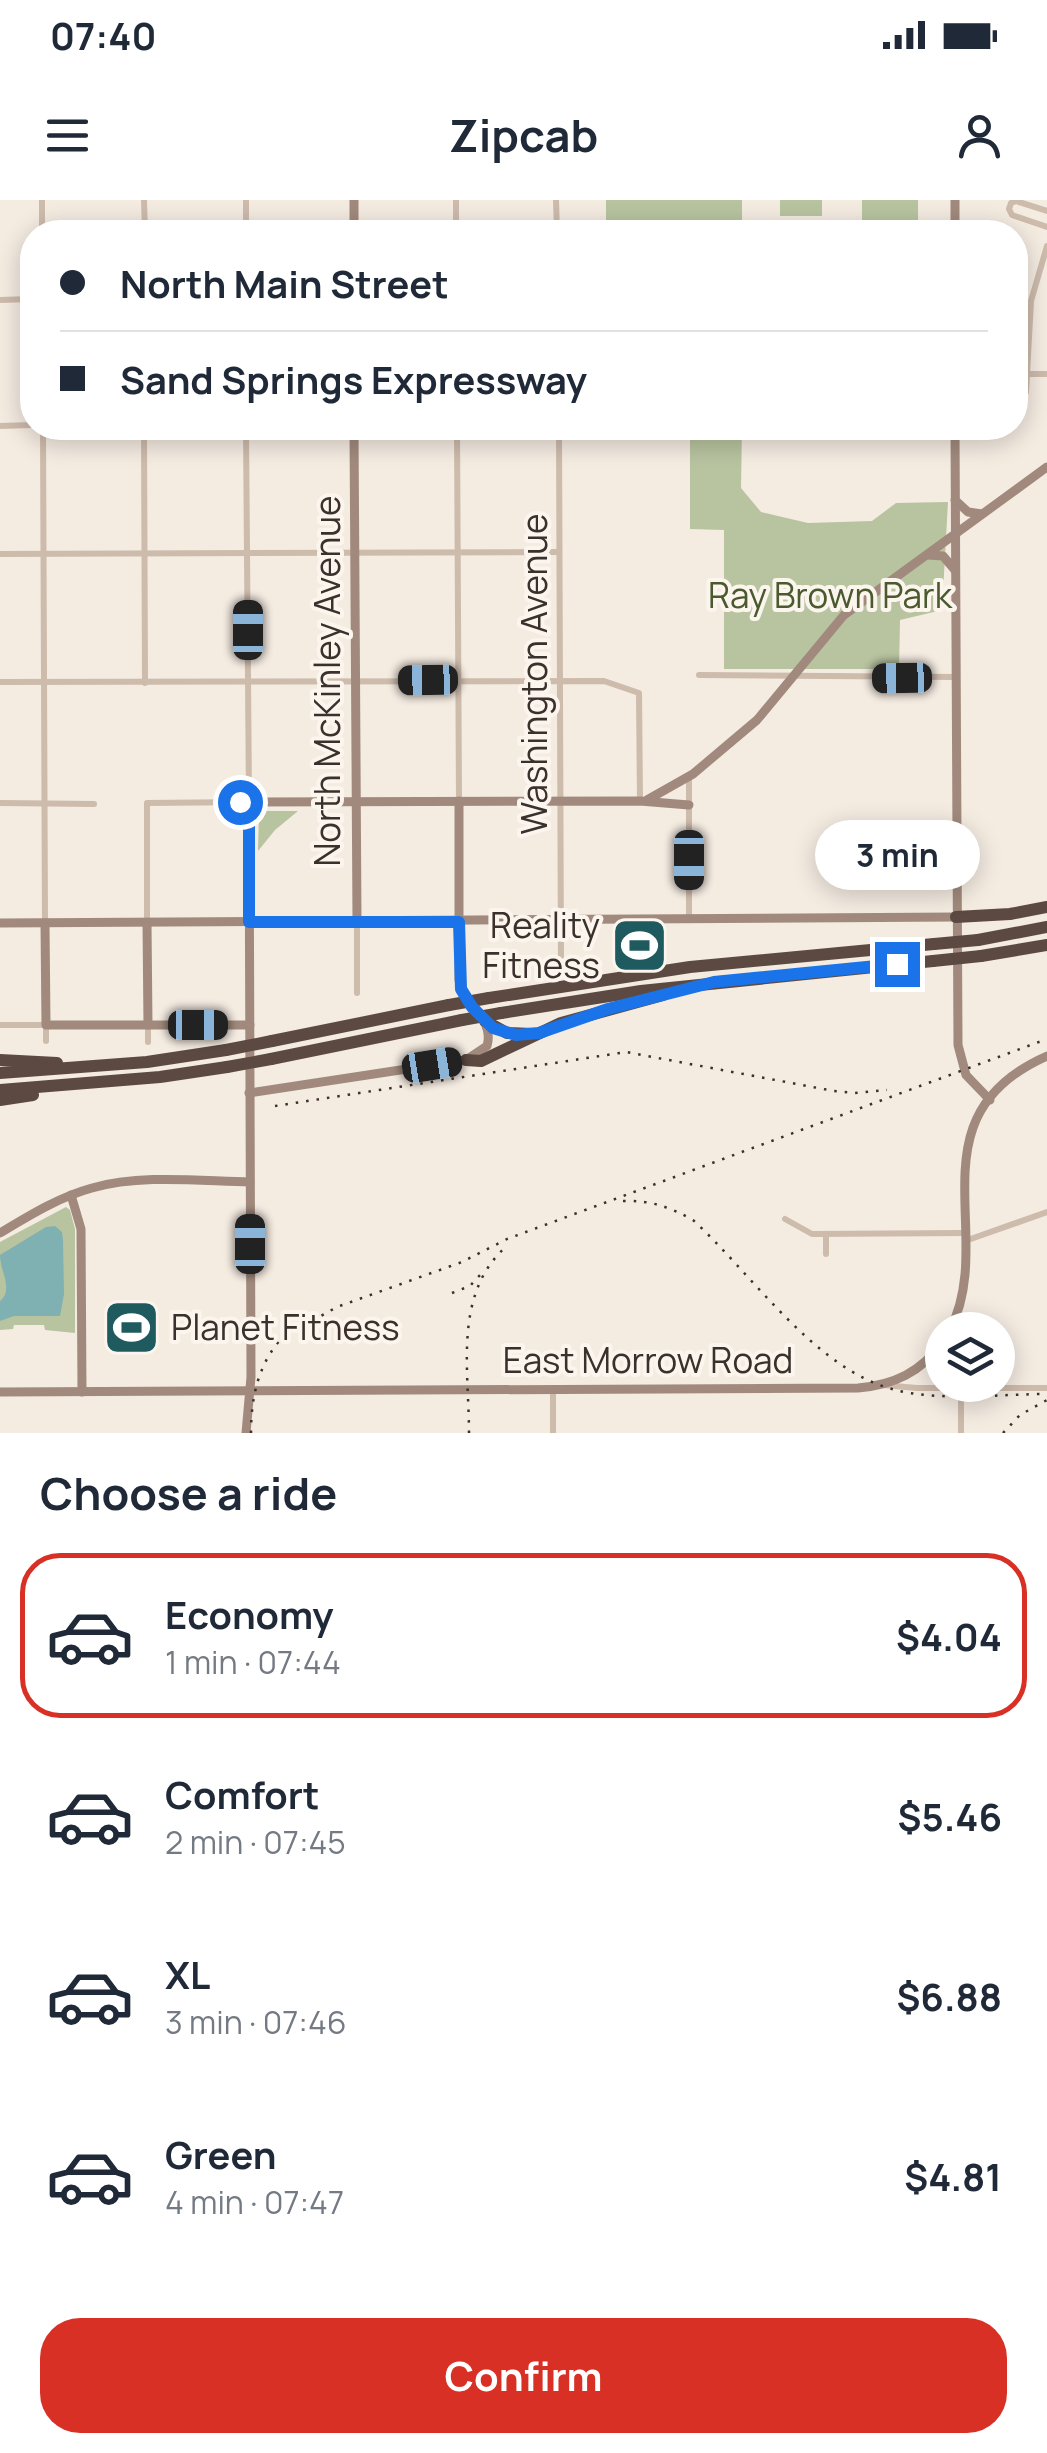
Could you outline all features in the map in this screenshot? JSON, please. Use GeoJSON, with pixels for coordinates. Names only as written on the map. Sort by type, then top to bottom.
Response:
{"type":"FeatureCollection","features":[{"type":"Feature","properties":{"kind":"highway"},"geometry":{"type":"LineString","coordinates":[[956,917],[1047,907]]}},
{"type":"Feature","properties":{"kind":"highway"},"geometry":{"type":"LineString","coordinates":[[0,1073],[82,1068],[226,1050],[448,1005],[673,970],[978,940],[1047,927]]}},
{"type":"Feature","properties":{"kind":"highway"},"geometry":{"type":"LineString","coordinates":[[0,1100],[227,1067],[501,1013],[714,982],[980,956],[1047,945]]}},
{"type":"Feature","properties":{"kind":"highway"},"geometry":{"type":"LineString","coordinates":[[466,1060],[480,1061],[539,1033],[608,1009],[714,982]]}},
{"type":"Feature","properties":{"kind":"highway"},"geometry":{"type":"LineString","coordinates":[[485,1021],[507,1034],[539,1033]]}},
{"type":"Feature","properties":{"kind":"highway"},"geometry":{"type":"LineString","coordinates":[[0,1060],[82,1068]]}},
{"type":"Feature","properties":{"kind":"highway"},"geometry":{"type":"LineString","coordinates":[[0,1090],[160,1077]]}},
{"type":"Feature","properties":{"kind":"main road","name":"North McKinley Avenue"},"geometry":{"type":"LineString","coordinates":[[354,440],[357,922]]}},
{"type":"Feature","properties":{"kind":"main road"},"geometry":{"type":"LineString","coordinates":[[955,440],[958,1016],[961,1066],[990,1100]]}},
{"type":"Feature","properties":{"kind":"main road"},"geometry":{"type":"LineString","coordinates":[[642,801],[689,777],[757,720],[844,616],[1047,467]]}},
{"type":"Feature","properties":{"kind":"main road"},"geometry":{"type":"LineString","coordinates":[[955,500],[968,512],[982,514]]}},
{"type":"Feature","properties":{"kind":"main road"},"geometry":{"type":"LineString","coordinates":[[926,555],[942,556],[955,570]]}},
{"type":"Feature","properties":{"kind":"main road"},"geometry":{"type":"LineString","coordinates":[[249,1094],[466,1060],[487,1046],[485,1021],[465,996],[459,980],[458,801]]}},
{"type":"Feature","properties":{"kind":"main road"},"geometry":{"type":"LineString","coordinates":[[246,1433],[249,802],[642,801],[689,806]]}},
{"type":"Feature","properties":{"kind":"main road"},"geometry":{"type":"LineString","coordinates":[[0,924],[956,917]]}},
{"type":"Feature","properties":{"kind":"main road"},"geometry":{"type":"LineString","coordinates":[[46,923],[46,1025],[250,1024]]}},
{"type":"Feature","properties":{"kind":"main road"},"geometry":{"type":"LineString","coordinates":[[147,923],[148,1025]]}},
{"type":"Feature","properties":{"kind":"main road"},"geometry":{"type":"LineString","coordinates":[[958,1312],[963,1285],[968,1146],[975,1125],[990,1100],[1019,1071],[1047,1056]]}},
{"type":"Feature","properties":{"kind":"main road"},"geometry":{"type":"LineString","coordinates":[[0,1232],[71,1195],[126,1182],[250,1182]]}},
{"type":"Feature","properties":{"kind":"main road"},"geometry":{"type":"LineString","coordinates":[[71,1195],[81,1229],[82,1392]]}},
{"type":"Feature","properties":{"kind":"main road"},"geometry":{"type":"LineString","coordinates":[[884,1385],[912,1372],[925,1359]]}},
{"type":"Feature","properties":{"kind":"main road","name":"East Morrow Road"},"geometry":{"type":"LineString","coordinates":[[0,1392],[884,1385]]}},
{"type":"Feature","properties":{"kind":"street"},"geometry":{"type":"LineString","coordinates":[[1027,220],[1012,215],[1011,203],[1047,211]]}},
{"type":"Feature","properties":{"kind":"street"},"geometry":{"type":"LineString","coordinates":[[1028,338],[1030,301],[1047,246]]}},
{"type":"Feature","properties":{"kind":"street"},"geometry":{"type":"LineString","coordinates":[[43,440],[46,923]]}},
{"type":"Feature","properties":{"kind":"street"},"geometry":{"type":"LineString","coordinates":[[144,440],[146,684]]}},
{"type":"Feature","properties":{"kind":"street"},"geometry":{"type":"LineString","coordinates":[[147,923],[147,803],[249,802],[246,440]]}},
{"type":"Feature","properties":{"kind":"street"},"geometry":{"type":"LineString","coordinates":[[457,440],[458,801]]}},
{"type":"Feature","properties":{"kind":"street","name":"Washington Avenue"},"geometry":{"type":"LineString","coordinates":[[559,440],[560,966]]}},
{"type":"Feature","properties":{"kind":"street"},"geometry":{"type":"LineString","coordinates":[[0,554],[560,552]]}},
{"type":"Feature","properties":{"kind":"street"},"geometry":{"type":"LineString","coordinates":[[699,675],[954,677]]}},
{"type":"Feature","properties":{"kind":"street"},"geometry":{"type":"LineString","coordinates":[[0,682],[604,681],[639,693],[642,801]]}},
{"type":"Feature","properties":{"kind":"street"},"geometry":{"type":"LineString","coordinates":[[689,777],[689,919]]}},
{"type":"Feature","properties":{"kind":"street"},"geometry":{"type":"LineString","coordinates":[[0,803],[94,804]]}},
{"type":"Feature","properties":{"kind":"street","name":"North McKinley Avenue"},"geometry":{"type":"LineString","coordinates":[[357,922],[357,993]]}},
{"type":"Feature","properties":{"kind":"street"},"geometry":{"type":"LineString","coordinates":[[0,1025],[46,1025],[46,1041]]}},
{"type":"Feature","properties":{"kind":"street"},"geometry":{"type":"LineString","coordinates":[[148,1025],[148,1042]]}},
{"type":"Feature","properties":{"kind":"street"},"geometry":{"type":"LineString","coordinates":[[785,1220],[804,1232],[964,1237],[1047,1212]]}},
{"type":"Feature","properties":{"kind":"street"},"geometry":{"type":"LineString","coordinates":[[826,1234],[826,1254]]}},
{"type":"Feature","properties":{"kind":"street","name":"East Morrow Road"},"geometry":{"type":"LineString","coordinates":[[884,1385],[925,1386]]}},
{"type":"Feature","properties":{"kind":"street","name":"East Morrow Road"},"geometry":{"type":"LineString","coordinates":[[1015,1387],[1047,1388]]}},
{"type":"Feature","properties":{"kind":"street"},"geometry":{"type":"LineString","coordinates":[[553,1390],[553,1433]]}},
{"type":"Feature","properties":{"kind":"street"},"geometry":{"type":"LineString","coordinates":[[961,1402],[961,1433]]}},
{"type":"Feature","properties":{"kind":"green space"},"geometry":{"type":"Polygon","coordinates":[[[606,200],[742,200],[742,220],[606,220],[606,200]]]}},
{"type":"Feature","properties":{"kind":"green space"},"geometry":{"type":"Polygon","coordinates":[[[780,200],[822,200],[822,216],[780,216],[780,200]]]}},
{"type":"Feature","properties":{"kind":"green space"},"geometry":{"type":"Polygon","coordinates":[[[862,200],[918,200],[918,220],[862,220],[862,200]]]}},
{"type":"Feature","properties":{"kind":"green space","name":"Ray Brown Park"},"geometry":{"type":"Polygon","coordinates":[[[690,440],[742,440],[741,488],[761,512],[808,523],[872,521],[896,503],[948,502],[942,610],[900,620],[899,669],[724,669],[724,530],[690,529],[690,440]]]}},
{"type":"Feature","properties":{"kind":"green space"},"geometry":{"type":"Polygon","coordinates":[[[259,811],[298,811],[258,851],[259,811]]]}},
{"type":"Feature","properties":{"kind":"green space"},"geometry":{"type":"Polygon","coordinates":[[[66,1207],[75,1229],[75,1333],[45,1330],[44,1325],[14,1325],[13,1329],[0,1330],[0,1242],[66,1207]]]}},
{"type":"Feature","properties":{"kind":"water"},"geometry":{"type":"Polygon","coordinates":[[[55,1226],[62,1232],[63,1240],[64,1294],[60,1316],[14,1316],[0,1321],[0,1301],[6,1286],[0,1255],[46,1227],[55,1226]]]}},
{"type":"Feature","properties":{"kind":"railway"},"geometry":{"type":"LineString","coordinates":[[294,1331],[337,1307],[462,1262],[507,1239],[1047,1039]]}},
{"type":"Feature","properties":{"kind":"railway"},"geometry":{"type":"LineString","coordinates":[[275,1106],[626,1052],[834,1091],[887,1090]]}},
{"type":"Feature","properties":{"kind":"railway"},"geometry":{"type":"LineString","coordinates":[[623,1201],[660,1205],[693,1220],[810,1341],[863,1378],[892,1389],[929,1395],[1047,1394]]}},
{"type":"Feature","properties":{"kind":"railway"},"geometry":{"type":"LineString","coordinates":[[469,1433],[467,1357],[471,1308],[491,1264],[508,1245]]}},
{"type":"Feature","properties":{"kind":"railway"},"geometry":{"type":"LineString","coordinates":[[452,1293],[470,1286],[481,1274]]}},
{"type":"Feature","properties":{"kind":"railway"},"geometry":{"type":"LineString","coordinates":[[251,1433],[253,1400],[262,1370],[278,1343],[302,1320]]}},
{"type":"Feature","properties":{"kind":"railway"},"geometry":{"type":"LineString","coordinates":[[1003,1433],[1020,1415],[1047,1400]]}},
{"type":"Feature","properties":{"kind":"place","name":"Reality Fitness"},"geometry":{"type":"Point","coordinates":[639,946]}},
{"type":"Feature","properties":{"kind":"place","name":"Planet Fitness"},"geometry":{"type":"Point","coordinates":[132,1328]}},
{"type":"Feature","properties":{"kind":"route"},"geometry":{"type":"LineString","coordinates":[[240,802],[249,802],[249,922],[459,922],[461,989],[485,1021],[507,1034],[539,1033],[608,1009],[714,982],[897,964]]}}]}
